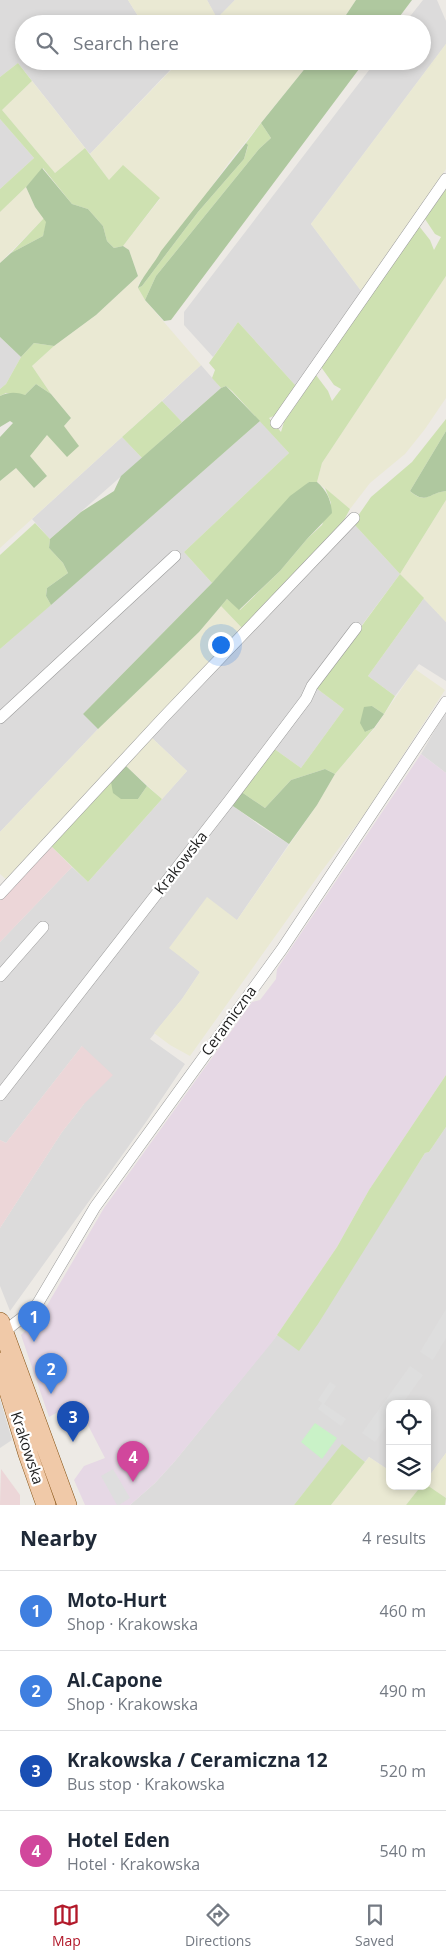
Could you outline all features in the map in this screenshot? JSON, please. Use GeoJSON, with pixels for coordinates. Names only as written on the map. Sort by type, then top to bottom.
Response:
{"type":"FeatureCollection","features":[{"type":"Feature","properties":{"kind":"main road","name":"Krakowska"},"geometry":{"type":"LineString","coordinates":[[1,1331],[67,1505]]}},
{"type":"Feature","properties":{"kind":"main road","name":"Krakowska"},"geometry":{"type":"LineString","coordinates":[[0,1362],[28,1454],[46,1505]]}},
{"type":"Feature","properties":{"kind":"street"},"geometry":{"type":"LineString","coordinates":[[276,423],[446,179]]}},
{"type":"Feature","properties":{"kind":"street"},"geometry":{"type":"LineString","coordinates":[[0,894],[163,718],[354,518]]}},
{"type":"Feature","properties":{"kind":"street"},"geometry":{"type":"LineString","coordinates":[[0,718],[175,556]]}},
{"type":"Feature","properties":{"kind":"street","name":"Krakowska"},"geometry":{"type":"LineString","coordinates":[[0,1095],[229,802],[356,628]]}},
{"type":"Feature","properties":{"kind":"street","name":"Ceramiczna"},"geometry":{"type":"LineString","coordinates":[[1,1331],[32,1312],[38,1304],[95,1207],[282,949],[446,702]]}},
{"type":"Feature","properties":{"kind":"street"},"geometry":{"type":"LineString","coordinates":[[0,976],[43,928]]}},
{"type":"Feature","properties":{"kind":"shaded area"},"geometry":{"type":"Polygon","coordinates":[[[0,0],[128,0],[137,15],[15,15],[15,65],[0,77],[0,0]]]}},
{"type":"Feature","properties":{"kind":"shaded area"},"geometry":{"type":"Polygon","coordinates":[[[207,0],[235,0],[221,15],[215,15],[207,0]]]}},
{"type":"Feature","properties":{"kind":"shaded area"},"geometry":{"type":"Polygon","coordinates":[[[423,0],[437,0],[446,21],[446,44],[431,64],[431,15],[411,15],[423,0]]]}},
{"type":"Feature","properties":{"kind":"shaded area"},"geometry":{"type":"Polygon","coordinates":[[[24,70],[170,70],[90,154],[24,70]]]}},
{"type":"Feature","properties":{"kind":"shaded area"},"geometry":{"type":"Polygon","coordinates":[[[369,70],[426,70],[311,224],[362,292],[296,386],[238,322],[213,357],[184,325],[184,312],[369,70]]]}},
{"type":"Feature","properties":{"kind":"shaded area"},"geometry":{"type":"Polygon","coordinates":[[[0,119],[34,158],[0,189],[0,119]]]}},
{"type":"Feature","properties":{"kind":"shaded area"},"geometry":{"type":"Polygon","coordinates":[[[0,337],[21,357],[6,384],[0,389],[0,337]]]}},
{"type":"Feature","properties":{"kind":"shaded area"},"geometry":{"type":"Polygon","coordinates":[[[201,365],[221,388],[182,422],[162,401],[201,365]]]}},
{"type":"Feature","properties":{"kind":"shaded area"},"geometry":{"type":"Polygon","coordinates":[[[260,421],[289,453],[184,552],[212,583],[83,714],[98,729],[0,832],[0,649],[260,421]]]}},
{"type":"Feature","properties":{"kind":"shaded area"},"geometry":{"type":"Polygon","coordinates":[[[122,437],[142,458],[50,539],[32,519],[122,437]]]}},
{"type":"Feature","properties":{"kind":"shaded area"},"geometry":{"type":"Polygon","coordinates":[[[353,523],[400,574],[359,629],[306,691],[225,800],[289,844],[237,920],[170,948],[200,972],[182,999],[150,1039],[185,1064],[146,1122],[10,1311],[0,1286],[0,1228],[62,1132],[84,1104],[82,1046],[6,1143],[0,1140],[0,942],[72,867],[88,882],[187,771],[152,738],[353,523]]]}},
{"type":"Feature","properties":{"kind":"shaded area"},"geometry":{"type":"Polygon","coordinates":[[[424,598],[446,622],[446,681],[419,664],[395,696],[368,676],[424,598]]]}},
{"type":"Feature","properties":{"kind":"shaded area"},"geometry":{"type":"Polygon","coordinates":[[[316,688],[344,709],[301,768],[273,748],[316,688]]]}},
{"type":"Feature","properties":{"kind":"shaded area"},"geometry":{"type":"Polygon","coordinates":[[[446,711],[446,773],[421,754],[446,711]]]}},
{"type":"Feature","properties":{"kind":"shaded area"},"geometry":{"type":"Polygon","coordinates":[[[421,754],[446,773],[446,1075],[369,1190],[337,1247],[273,1341],[175,1461],[155,1483],[130,1505],[85,1505],[74,1480],[84,1466],[105,1458],[76,1402],[49,1417],[21,1335],[42,1314],[104,1208],[252,1002],[260,1000],[276,979],[277,969],[421,754]]]}},
{"type":"Feature","properties":{"kind":"shaded area"},"geometry":{"type":"Polygon","coordinates":[[[51,846],[72,867],[0,942],[0,900],[51,846]]]}},
{"type":"Feature","properties":{"kind":"shaded area"},"geometry":{"type":"Polygon","coordinates":[[[82,1046],[113,1075],[84,1104],[62,1132],[0,1228],[0,1140],[6,1143],[82,1046]]]}},
{"type":"Feature","properties":{"kind":"shaded area"},"geometry":{"type":"Polygon","coordinates":[[[446,1127],[446,1453],[431,1474],[431,1400],[386,1400],[386,1468],[369,1457],[365,1462],[342,1445],[294,1505],[130,1505],[155,1483],[175,1461],[277,1335],[299,1350],[425,1153],[429,1152],[446,1127]]]}},
{"type":"Feature","properties":{"kind":"shaded area"},"geometry":{"type":"Polygon","coordinates":[[[446,1309],[446,1338],[433,1360],[420,1352],[446,1309]]]}},
{"type":"Feature","properties":{"kind":"shaded area"},"geometry":{"type":"Polygon","coordinates":[[[410,1366],[423,1375],[405,1400],[386,1400],[386,1427],[375,1442],[362,1433],[410,1366]]]}},
{"type":"Feature","properties":{"kind":"shaded area"},"geometry":{"type":"Polygon","coordinates":[[[330,1382],[336,1386],[324,1404],[346,1419],[341,1426],[318,1409],[322,1403],[318,1400],[330,1382]]]}},
{"type":"Feature","properties":{"kind":"shaded area"},"geometry":{"type":"Polygon","coordinates":[[[0,1399],[12,1440],[0,1448],[0,1399]]]}},
{"type":"Feature","properties":{"kind":"shaded area"},"geometry":{"type":"Polygon","coordinates":[[[1,1469],[20,1495],[20,1505],[0,1505],[1,1469]]]}},
{"type":"Feature","properties":{"kind":"shaded area"},"geometry":{"type":"Polygon","coordinates":[[[113,1469],[130,1498],[119,1505],[117,1505],[101,1476],[113,1469]]]}},
{"type":"Feature","properties":{"kind":"green space"},"geometry":{"type":"Polygon","coordinates":[[[128,0],[207,0],[215,15],[137,15],[128,0]]]}},
{"type":"Feature","properties":{"kind":"green space"},"geometry":{"type":"Polygon","coordinates":[[[235,0],[356,0],[346,15],[220,15],[235,0]]]}},
{"type":"Feature","properties":{"kind":"green space"},"geometry":{"type":"Polygon","coordinates":[[[356,0],[412,0],[401,15],[346,15],[356,0]]]}},
{"type":"Feature","properties":{"kind":"green space"},"geometry":{"type":"Polygon","coordinates":[[[446,44],[446,169],[362,292],[311,224],[426,70],[431,70],[431,64],[446,44]]]}},
{"type":"Feature","properties":{"kind":"green space"},"geometry":{"type":"Polygon","coordinates":[[[15,65],[15,70],[23,70],[32,81],[2,110],[55,173],[85,148],[109,180],[123,165],[160,198],[123,246],[114,248],[107,241],[103,226],[88,209],[72,204],[43,168],[0,212],[0,189],[34,158],[0,119],[0,77],[15,65]]]}},
{"type":"Feature","properties":{"kind":"green space"},"geometry":{"type":"Polygon","coordinates":[[[171,70],[304,70],[230,161],[139,283],[138,288],[145,300],[201,365],[0,548],[0,481],[16,468],[34,488],[47,476],[29,456],[47,435],[64,426],[71,418],[51,394],[32,366],[54,346],[96,315],[138,276],[129,250],[123,246],[160,199],[109,180],[90,154],[171,70]]]}},
{"type":"Feature","properties":{"kind":"green space"},"geometry":{"type":"Polygon","coordinates":[[[304,70],[358,70],[171,320],[164,321],[145,300],[156,276],[259,149],[271,138],[261,123],[304,70]]]}},
{"type":"Feature","properties":{"kind":"green space"},"geometry":{"type":"Polygon","coordinates":[[[32,81],[85,148],[55,173],[2,110],[32,81]]]}},
{"type":"Feature","properties":{"kind":"green space"},"geometry":{"type":"Polygon","coordinates":[[[261,123],[271,138],[259,149],[156,276],[145,300],[138,288],[142,286],[198,212],[244,159],[248,146],[246,143],[261,123]]]}},
{"type":"Feature","properties":{"kind":"green space"},"geometry":{"type":"Polygon","coordinates":[[[246,143],[248,145],[244,159],[198,212],[142,286],[138,288],[161,251],[246,143]]]}},
{"type":"Feature","properties":{"kind":"green space"},"geometry":{"type":"Polygon","coordinates":[[[42,168],[72,204],[88,209],[103,226],[107,241],[114,248],[123,246],[129,250],[138,276],[96,315],[54,346],[34,343],[21,357],[0,337],[0,263],[11,253],[43,236],[46,222],[35,207],[26,187],[42,168]]]}},
{"type":"Feature","properties":{"kind":"green space"},"geometry":{"type":"Polygon","coordinates":[[[26,187],[35,207],[44,218],[0,263],[0,212],[26,187]]]}},
{"type":"Feature","properties":{"kind":"green space"},"geometry":{"type":"Polygon","coordinates":[[[446,189],[446,276],[322,463],[317,482],[309,482],[212,583],[184,552],[289,453],[232,391],[226,386],[221,388],[212,378],[215,370],[209,363],[238,322],[296,386],[276,415],[269,418],[281,432],[284,422],[316,375],[328,391],[332,401],[341,389],[334,385],[321,367],[419,226],[430,240],[434,250],[441,237],[435,234],[425,219],[446,189]]]}},
{"type":"Feature","properties":{"kind":"green space"},"geometry":{"type":"Polygon","coordinates":[[[44,218],[47,222],[43,236],[11,253],[44,218]]]}},
{"type":"Feature","properties":{"kind":"green space"},"geometry":{"type":"Polygon","coordinates":[[[446,276],[446,398],[405,454],[370,483],[350,509],[317,482],[322,463],[446,276]]]}},
{"type":"Feature","properties":{"kind":"green space"},"geometry":{"type":"Polygon","coordinates":[[[34,343],[54,346],[32,366],[51,394],[36,384],[25,395],[6,393],[0,396],[0,389],[6,384],[21,357],[34,343]]]}},
{"type":"Feature","properties":{"kind":"green space"},"geometry":{"type":"Polygon","coordinates":[[[36,384],[51,394],[71,418],[64,426],[79,446],[67,457],[47,435],[30,456],[47,476],[34,488],[16,468],[0,481],[0,437],[13,423],[10,421],[0,427],[0,396],[12,393],[25,395],[36,384]]]}},
{"type":"Feature","properties":{"kind":"green space"},"geometry":{"type":"Polygon","coordinates":[[[226,386],[260,421],[51,605],[46,596],[47,588],[68,573],[63,563],[49,548],[50,539],[81,512],[114,491],[121,476],[221,388],[226,386]]]}},
{"type":"Feature","properties":{"kind":"green space"},"geometry":{"type":"Polygon","coordinates":[[[162,401],[182,422],[142,458],[122,437],[162,401]]]}},
{"type":"Feature","properties":{"kind":"green space"},"geometry":{"type":"Polygon","coordinates":[[[446,419],[446,431],[410,491],[424,498],[446,491],[446,500],[400,574],[353,523],[371,497],[412,462],[446,419]]]}},
{"type":"Feature","properties":{"kind":"green space"},"geometry":{"type":"Polygon","coordinates":[[[446,431],[446,491],[424,498],[420,497],[410,491],[446,431]]]}},
{"type":"Feature","properties":{"kind":"green space"},"geometry":{"type":"Polygon","coordinates":[[[309,482],[317,482],[326,492],[331,504],[332,513],[280,571],[239,610],[227,599],[199,632],[98,729],[83,714],[212,583],[290,496],[309,482]]]}},
{"type":"Feature","properties":{"kind":"green space"},"geometry":{"type":"Polygon","coordinates":[[[325,488],[350,509],[344,520],[243,629],[221,606],[227,599],[240,610],[280,571],[307,539],[322,525],[331,503],[325,488]]]}},
{"type":"Feature","properties":{"kind":"green space"},"geometry":{"type":"Polygon","coordinates":[[[446,500],[446,622],[400,574],[446,500]]]}},
{"type":"Feature","properties":{"kind":"green space"},"geometry":{"type":"Polygon","coordinates":[[[35,523],[50,539],[49,548],[63,563],[68,573],[47,588],[46,596],[51,605],[0,649],[0,555],[35,523]]]}},
{"type":"Feature","properties":{"kind":"green space"},"geometry":{"type":"Polygon","coordinates":[[[400,574],[424,598],[368,676],[395,696],[384,714],[372,706],[365,732],[374,728],[335,774],[325,769],[291,780],[265,808],[240,791],[273,748],[301,768],[344,709],[316,688],[400,574]]]}},
{"type":"Feature","properties":{"kind":"green space"},"geometry":{"type":"Polygon","coordinates":[[[221,606],[243,629],[8,881],[0,874],[0,832],[98,729],[199,632],[221,606]]]}},
{"type":"Feature","properties":{"kind":"green space"},"geometry":{"type":"Polygon","coordinates":[[[415,669],[445,690],[367,811],[321,872],[190,1056],[170,1045],[154,1033],[182,999],[200,972],[169,948],[207,897],[237,920],[317,805],[335,774],[374,729],[415,669]]]}},
{"type":"Feature","properties":{"kind":"green space"},"geometry":{"type":"Polygon","coordinates":[[[372,706],[384,714],[374,728],[365,732],[360,723],[364,707],[372,706]]]}},
{"type":"Feature","properties":{"kind":"green space"},"geometry":{"type":"Polygon","coordinates":[[[152,738],[187,771],[162,799],[126,766],[152,738]]]}},
{"type":"Feature","properties":{"kind":"green space"},"geometry":{"type":"Polygon","coordinates":[[[126,766],[147,786],[138,799],[121,799],[113,793],[111,782],[126,766]]]}},
{"type":"Feature","properties":{"kind":"green space"},"geometry":{"type":"Polygon","coordinates":[[[325,769],[335,774],[317,805],[289,844],[230,804],[240,791],[265,808],[291,780],[325,769]]]}},
{"type":"Feature","properties":{"kind":"green space"},"geometry":{"type":"Polygon","coordinates":[[[111,782],[138,799],[147,786],[162,799],[88,882],[51,846],[111,782]]]}},
{"type":"Feature","properties":{"kind":"green space"},"geometry":{"type":"Polygon","coordinates":[[[446,1075],[446,1127],[429,1152],[425,1153],[318,1324],[299,1351],[277,1335],[337,1247],[369,1190],[446,1075]]]}},
{"type":"Feature","properties":{"kind":"green space"},"geometry":{"type":"Polygon","coordinates":[[[315,1423],[337,1438],[322,1459],[301,1442],[315,1423]]]}},
{"type":"Feature","properties":{"kind":"green space"},"geometry":{"type":"Polygon","coordinates":[[[342,1444],[365,1462],[331,1505],[294,1505],[342,1444]]]}},
{"type":"Feature","properties":{"kind":"green space"},"geometry":{"type":"Polygon","coordinates":[[[446,1453],[446,1498],[431,1488],[431,1474],[446,1453]]]}},
{"type":"Feature","properties":{"kind":"green space"},"geometry":{"type":"Polygon","coordinates":[[[369,1457],[386,1468],[386,1490],[418,1490],[406,1505],[331,1505],[369,1457]]]}},
{"type":"Feature","properties":{"kind":"green space"},"geometry":{"type":"Polygon","coordinates":[[[431,1488],[446,1498],[445,1505],[406,1505],[418,1490],[431,1490],[431,1488]]]}},
{"type":"Feature","properties":{"kind":"place","name":"Moto-Hurt"},"geometry":{"type":"Point","coordinates":[34,1342]}},
{"type":"Feature","properties":{"kind":"place","name":"Al.Capone"},"geometry":{"type":"Point","coordinates":[51,1394]}},
{"type":"Feature","properties":{"kind":"place","name":"Krakowska / Ceramiczna 12"},"geometry":{"type":"Point","coordinates":[73,1442]}},
{"type":"Feature","properties":{"kind":"place","name":"Hotel Eden"},"geometry":{"type":"Point","coordinates":[133,1482]}}]}
